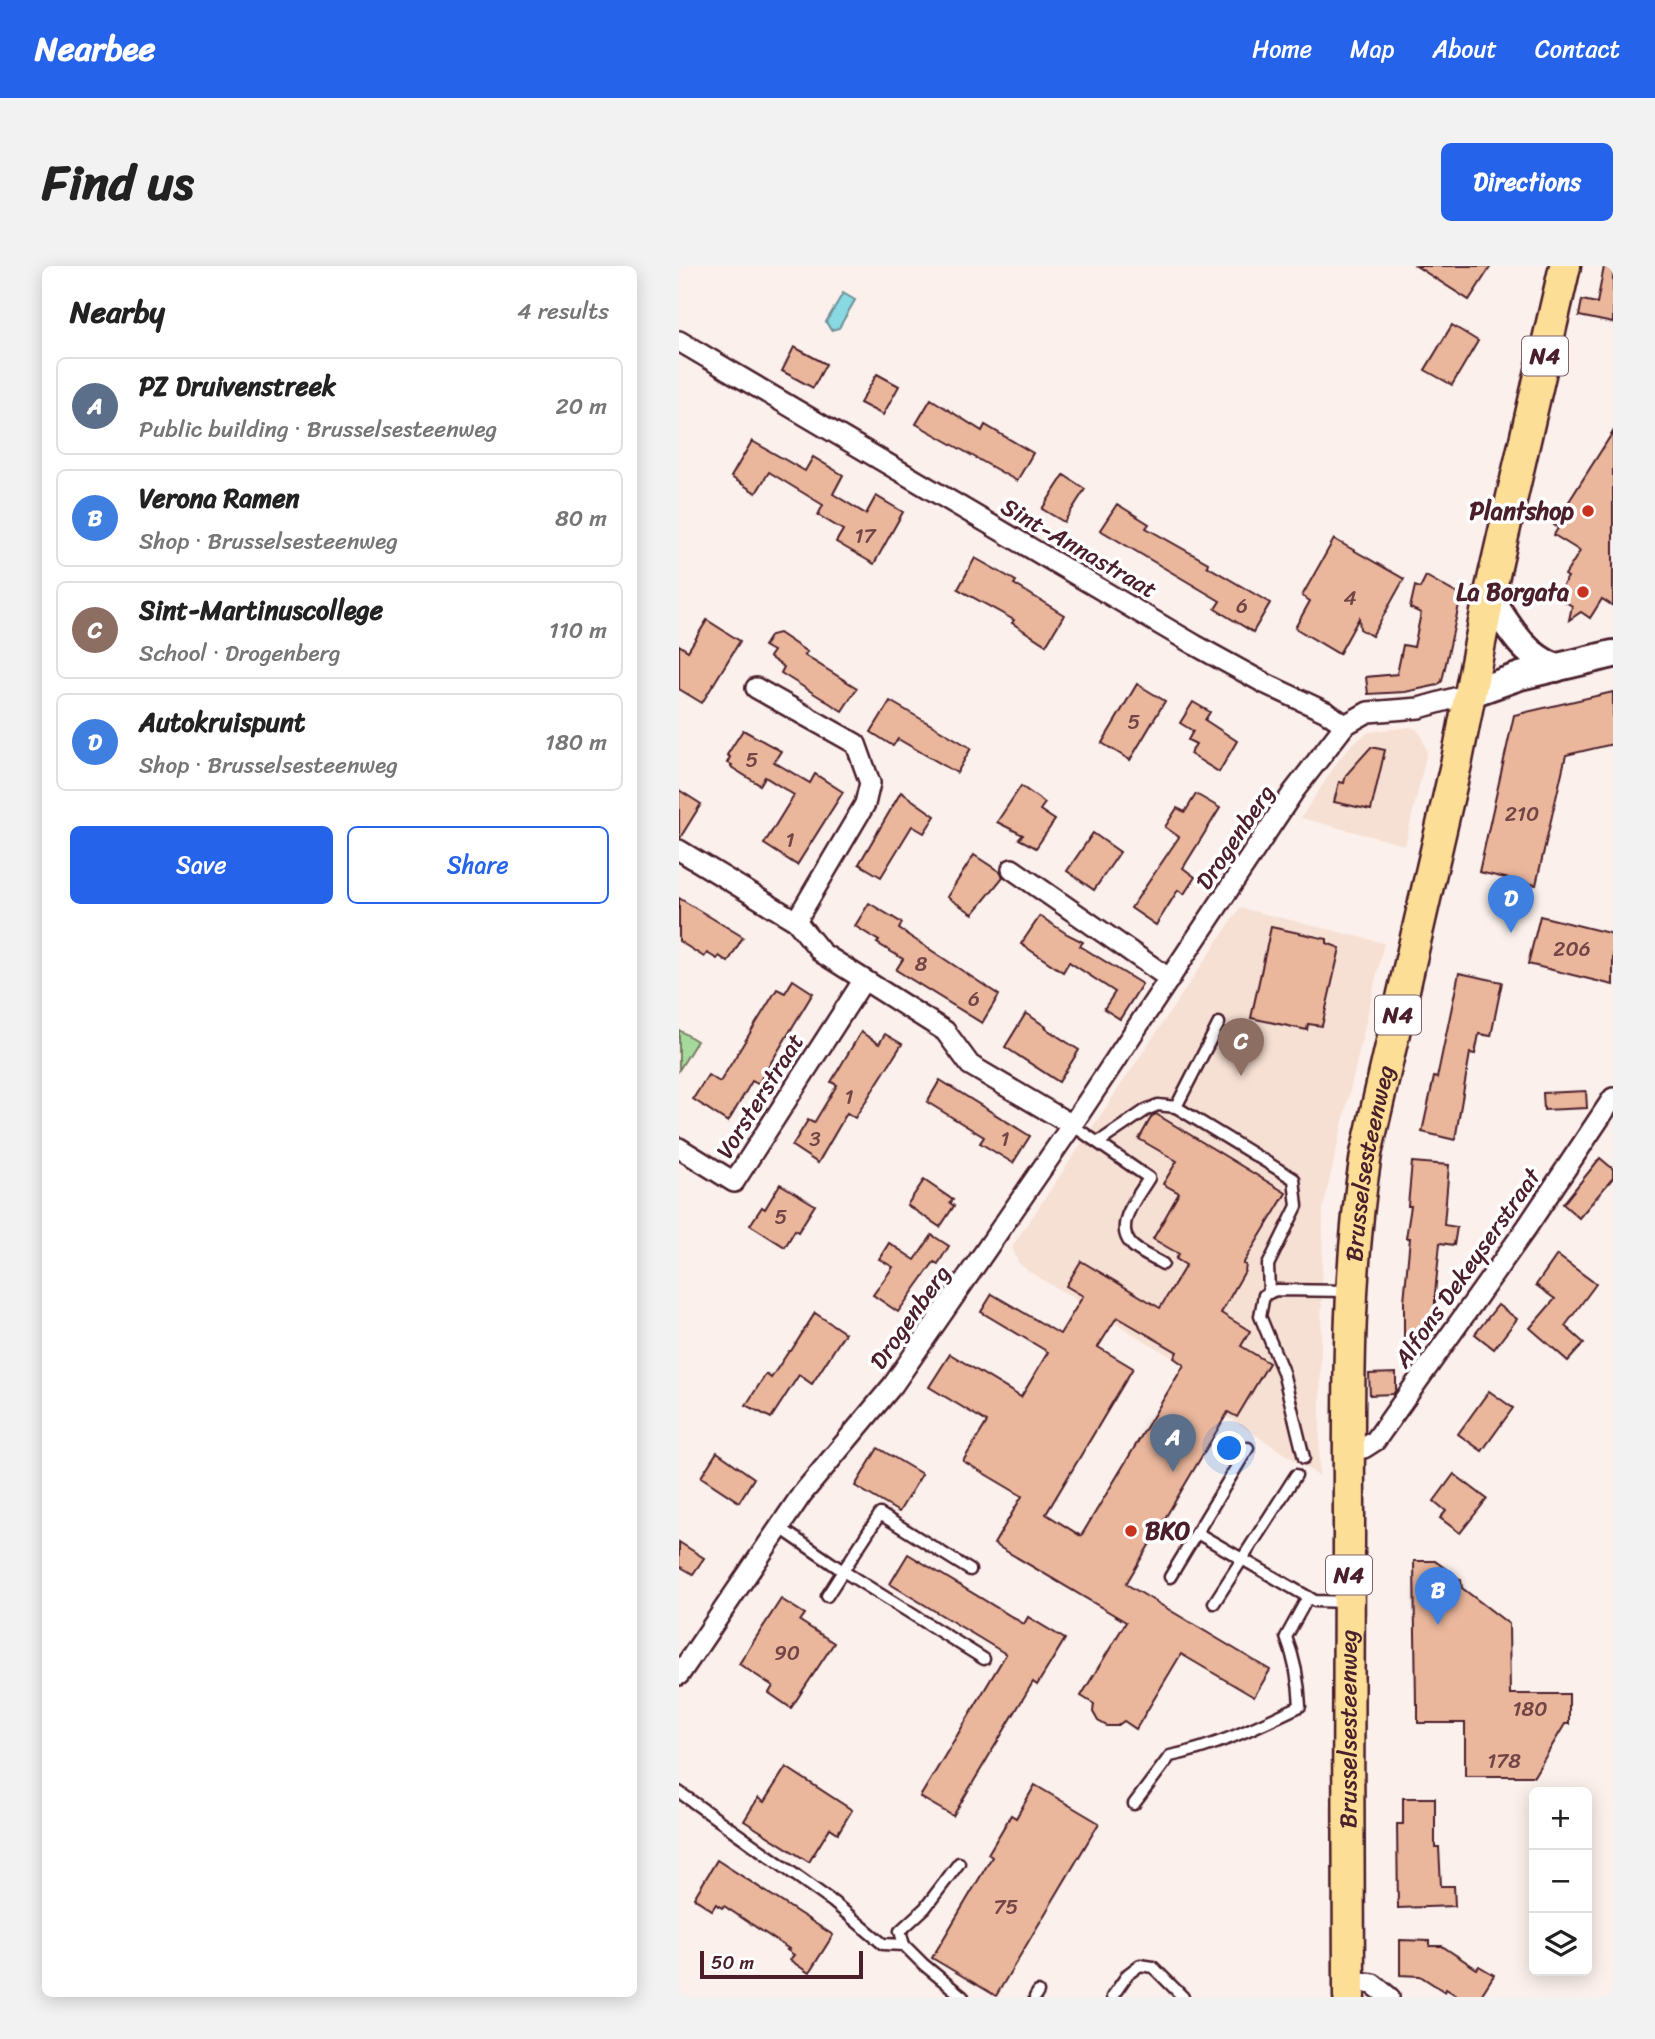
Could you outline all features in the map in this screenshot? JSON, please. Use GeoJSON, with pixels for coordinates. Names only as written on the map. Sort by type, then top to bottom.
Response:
{"type":"FeatureCollection","features":[{"type":"Feature","properties":{"kind":"main road","name":"Brusselsesteenweg"},"geometry":{"type":"LineString","coordinates":[[1348,1988],[1351,1291],[1359,1201],[1366,1154],[1454,773],[1489,597],[1565,266]]}},
{"type":"Feature","properties":{"kind":"street","name":"Sint-Annastraat"},"geometry":{"type":"LineString","coordinates":[[679,341],[1195,645],[1266,684],[1326,712],[1345,725]]}},
{"type":"Feature","properties":{"kind":"street"},"geometry":{"type":"LineString","coordinates":[[1489,597],[1527,650],[1538,661],[1556,668]]}},
{"type":"Feature","properties":{"kind":"street"},"geometry":{"type":"LineString","coordinates":[[1345,725],[1368,712],[1419,708],[1520,676],[1613,654]]}},
{"type":"Feature","properties":{"kind":"street"},"geometry":{"type":"LineString","coordinates":[[756,688],[856,744],[870,783],[865,804],[796,921]]}},
{"type":"Feature","properties":{"kind":"street","name":"Drogenberg"},"geometry":{"type":"LineString","coordinates":[[679,1675],[802,1494],[893,1385],[1072,1125],[1294,791],[1345,725]]}},
{"type":"Feature","properties":{"kind":"street"},"geometry":{"type":"LineString","coordinates":[[679,850],[796,921],[822,953],[945,1031],[970,1065],[1072,1125]]}},
{"type":"Feature","properties":{"kind":"street"},"geometry":{"type":"LineString","coordinates":[[1012,869],[1170,979]]}},
{"type":"Feature","properties":{"kind":"street","name":"Vorsterstraat"},"geometry":{"type":"LineString","coordinates":[[679,1148],[734,1182],[863,981]]}},
{"type":"Feature","properties":{"kind":"street","name":"Alfons Dekeyserstraat"},"geometry":{"type":"LineString","coordinates":[[1349,1451],[1364,1448],[1375,1441],[1527,1227],[1613,1098]]}},
{"type":"Feature","properties":{"kind":"street"},"geometry":{"type":"LineString","coordinates":[[1348,1988],[1373,1984],[1389,1997]]}},
{"type":"Feature","properties":{"kind":"lane"},"geometry":{"type":"LineString","coordinates":[[1176,1107],[1219,1023]]}},
{"type":"Feature","properties":{"kind":"lane"},"geometry":{"type":"LineString","coordinates":[[1099,1142],[1146,1110],[1158,1105],[1176,1107],[1294,1179],[1297,1206],[1268,1265],[1269,1293]]}},
{"type":"Feature","properties":{"kind":"lane"},"geometry":{"type":"LineString","coordinates":[[1072,1125],[1149,1178],[1127,1215],[1124,1228],[1129,1242],[1163,1264]]}},
{"type":"Feature","properties":{"kind":"lane"},"geometry":{"type":"LineString","coordinates":[[1304,1458],[1283,1372],[1260,1316],[1264,1295],[1276,1290],[1351,1291]]}},
{"type":"Feature","properties":{"kind":"lane"},"geometry":{"type":"LineString","coordinates":[[1170,1577],[1248,1448]]}},
{"type":"Feature","properties":{"kind":"lane"},"geometry":{"type":"LineString","coordinates":[[1214,1603],[1296,1475]]}},
{"type":"Feature","properties":{"kind":"lane"},"geometry":{"type":"LineString","coordinates":[[827,1596],[880,1514],[970,1570]]}},
{"type":"Feature","properties":{"kind":"lane"},"geometry":{"type":"LineString","coordinates":[[779,1527],[843,1571],[983,1659]]}},
{"type":"Feature","properties":{"kind":"lane"},"geometry":{"type":"LineString","coordinates":[[1196,1532],[1315,1601],[1349,1602]]}},
{"type":"Feature","properties":{"kind":"lane"},"geometry":{"type":"LineString","coordinates":[[1134,1804],[1170,1756],[1191,1752],[1300,1706],[1297,1669],[1286,1637],[1308,1597]]}},
{"type":"Feature","properties":{"kind":"lane"},"geometry":{"type":"LineString","coordinates":[[679,1792],[833,1902],[883,1944],[904,1945]]}},
{"type":"Feature","properties":{"kind":"lane"},"geometry":{"type":"LineString","coordinates":[[959,1863],[925,1908],[900,1931],[904,1945],[964,1997]]}},
{"type":"Feature","properties":{"kind":"lane"},"geometry":{"type":"LineString","coordinates":[[1112,1997],[1128,1974],[1140,1965],[1153,1967],[1183,1997]]}},
{"type":"Feature","properties":{"kind":"shaded area"},"geometry":{"type":"Polygon","coordinates":[[[1409,727],[1416,729],[1421,735],[1427,752],[1405,845],[1301,818],[1352,744],[1369,732],[1409,727]]]}},
{"type":"Feature","properties":{"kind":"shaded area"},"geometry":{"type":"Polygon","coordinates":[[[1240,908],[1384,943],[1323,1208],[1319,1476],[1211,1406],[1202,1375],[1028,1271],[1018,1262],[1012,1247],[1240,908]]]}},
{"type":"Feature","properties":{"kind":"green space"},"geometry":{"type":"Polygon","coordinates":[[[679,1030],[697,1041],[679,1070],[679,1030]]]}},
{"type":"Feature","properties":{"kind":"water"},"geometry":{"type":"Polygon","coordinates":[[[843,293],[855,300],[839,328],[831,330],[826,322],[843,293]]]}},
{"type":"Feature","properties":{"kind":"building"},"geometry":{"type":"Polygon","coordinates":[[[1416,266],[1491,266],[1469,300],[1416,266]]]}},
{"type":"Feature","properties":{"kind":"building"},"geometry":{"type":"Polygon","coordinates":[[[1604,267],[1613,267],[1613,323],[1579,316],[1582,300],[1597,303],[1604,267]]]}},
{"type":"Feature","properties":{"kind":"building"},"geometry":{"type":"Polygon","coordinates":[[[1452,325],[1478,341],[1452,385],[1425,370],[1452,325]]]}},
{"type":"Feature","properties":{"kind":"building"},"geometry":{"type":"Polygon","coordinates":[[[794,347],[826,364],[813,388],[782,371],[794,347]]]}},
{"type":"Feature","properties":{"kind":"building"},"geometry":{"type":"Polygon","coordinates":[[[877,374],[899,386],[883,415],[860,403],[877,374]]]}},
{"type":"Feature","properties":{"kind":"building"},"geometry":{"type":"Polygon","coordinates":[[[931,399],[982,431],[985,425],[1033,453],[1017,481],[916,424],[931,399]]]}},
{"type":"Feature","properties":{"kind":"building"},"geometry":{"type":"Polygon","coordinates":[[[1613,432],[1613,606],[1602,599],[1590,618],[1581,612],[1569,620],[1572,606],[1556,596],[1580,551],[1554,535],[1558,528],[1554,525],[1613,432]]]}},
{"type":"Feature","properties":{"kind":"building"},"geometry":{"type":"Polygon","coordinates":[[[752,441],[805,471],[813,457],[843,475],[833,494],[866,514],[876,496],[903,512],[874,564],[836,542],[843,530],[818,515],[823,505],[769,472],[756,493],[731,477],[752,441]]]}},
{"type":"Feature","properties":{"kind":"building"},"geometry":{"type":"Polygon","coordinates":[[[1064,475],[1085,489],[1064,522],[1042,509],[1064,475]]]}},
{"type":"Feature","properties":{"kind":"building"},"geometry":{"type":"Polygon","coordinates":[[[1117,504],[1149,524],[1146,528],[1208,563],[1207,566],[1270,603],[1253,632],[1215,609],[1220,601],[1100,530],[1117,504]]]}},
{"type":"Feature","properties":{"kind":"building"},"geometry":{"type":"Polygon","coordinates":[[[1334,539],[1404,579],[1372,636],[1360,629],[1359,618],[1339,654],[1295,628],[1310,601],[1302,596],[1334,539]]]}},
{"type":"Feature","properties":{"kind":"building"},"geometry":{"type":"Polygon","coordinates":[[[975,558],[1016,581],[1014,584],[1064,615],[1046,645],[1012,623],[1014,620],[958,589],[975,558]]]}},
{"type":"Feature","properties":{"kind":"building"},"geometry":{"type":"Polygon","coordinates":[[[1426,576],[1461,596],[1442,681],[1438,685],[1405,692],[1368,694],[1366,677],[1397,674],[1403,645],[1414,647],[1421,613],[1410,608],[1415,586],[1420,588],[1426,576]]]}},
{"type":"Feature","properties":{"kind":"building"},"geometry":{"type":"Polygon","coordinates":[[[707,620],[740,641],[702,703],[679,689],[679,645],[688,651],[707,620]]]}},
{"type":"Feature","properties":{"kind":"building"},"geometry":{"type":"Polygon","coordinates":[[[779,633],[807,652],[804,655],[857,688],[842,711],[781,673],[784,667],[769,657],[773,651],[764,646],[771,635],[779,633]]]}},
{"type":"Feature","properties":{"kind":"building"},"geometry":{"type":"Polygon","coordinates":[[[1137,684],[1165,701],[1130,760],[1102,743],[1137,684]]]}},
{"type":"Feature","properties":{"kind":"building"},"geometry":{"type":"Polygon","coordinates":[[[1613,692],[1613,744],[1566,755],[1536,885],[1479,872],[1514,715],[1613,692]]]}},
{"type":"Feature","properties":{"kind":"building"},"geometry":{"type":"Polygon","coordinates":[[[890,701],[971,748],[957,773],[898,739],[893,746],[871,732],[890,701]]]}},
{"type":"Feature","properties":{"kind":"building"},"geometry":{"type":"Polygon","coordinates":[[[1193,702],[1210,712],[1205,720],[1237,741],[1219,772],[1190,754],[1196,744],[1188,740],[1193,731],[1180,723],[1193,702]]]}},
{"type":"Feature","properties":{"kind":"building"},"geometry":{"type":"Polygon","coordinates":[[[743,730],[781,751],[774,762],[810,783],[815,774],[843,792],[797,865],[764,844],[794,795],[765,777],[760,785],[727,763],[730,757],[727,755],[743,730]]]}},
{"type":"Feature","properties":{"kind":"building"},"geometry":{"type":"Polygon","coordinates":[[[1371,747],[1385,750],[1371,810],[1334,802],[1339,782],[1344,783],[1346,775],[1371,747]]]}},
{"type":"Feature","properties":{"kind":"building"},"geometry":{"type":"Polygon","coordinates":[[[1021,786],[1045,803],[1040,810],[1055,820],[1036,848],[1019,839],[1023,835],[997,822],[1021,786]]]}},
{"type":"Feature","properties":{"kind":"building"},"geometry":{"type":"Polygon","coordinates":[[[679,790],[701,804],[680,838],[679,838],[679,790]]]}},
{"type":"Feature","properties":{"kind":"building"},"geometry":{"type":"Polygon","coordinates":[[[901,792],[935,816],[924,833],[912,826],[881,877],[859,864],[901,792]]]}},
{"type":"Feature","properties":{"kind":"building"},"geometry":{"type":"Polygon","coordinates":[[[1196,794],[1220,808],[1183,868],[1195,877],[1184,894],[1178,890],[1156,925],[1131,908],[1179,837],[1165,827],[1177,808],[1185,812],[1196,794]]]}},
{"type":"Feature","properties":{"kind":"building"},"geometry":{"type":"Polygon","coordinates":[[[1093,833],[1120,852],[1094,890],[1067,871],[1093,833]]]}},
{"type":"Feature","properties":{"kind":"building"},"geometry":{"type":"Polygon","coordinates":[[[974,855],[1000,872],[1003,877],[973,914],[947,897],[974,855]]]}},
{"type":"Feature","properties":{"kind":"building"},"geometry":{"type":"Polygon","coordinates":[[[679,898],[743,937],[728,962],[707,953],[704,957],[679,941],[679,898]]]}},
{"type":"Feature","properties":{"kind":"building"},"geometry":{"type":"Polygon","coordinates":[[[869,903],[902,923],[899,929],[999,995],[982,1023],[896,970],[903,959],[855,926],[869,903]]]}},
{"type":"Feature","properties":{"kind":"building"},"geometry":{"type":"Polygon","coordinates":[[[1040,916],[1083,942],[1080,946],[1142,984],[1120,1019],[1104,1009],[1115,992],[1069,962],[1063,972],[1021,944],[1040,916]]]}},
{"type":"Feature","properties":{"kind":"building"},"geometry":{"type":"Polygon","coordinates":[[[1540,916],[1613,934],[1613,985],[1528,964],[1540,916]]]}},
{"type":"Feature","properties":{"kind":"building"},"geometry":{"type":"Polygon","coordinates":[[[1271,927],[1327,939],[1327,943],[1340,948],[1322,1026],[1308,1024],[1307,1030],[1251,1018],[1271,927]]]}},
{"type":"Feature","properties":{"kind":"building"},"geometry":{"type":"Polygon","coordinates":[[[1459,973],[1502,982],[1491,1036],[1479,1034],[1475,1054],[1470,1053],[1455,1140],[1422,1132],[1434,1077],[1437,1078],[1459,973]]]}},
{"type":"Feature","properties":{"kind":"building"},"geometry":{"type":"Polygon","coordinates":[[[793,980],[813,993],[758,1084],[752,1081],[728,1122],[693,1099],[708,1075],[720,1082],[777,989],[785,993],[793,980]]]}},
{"type":"Feature","properties":{"kind":"building"},"geometry":{"type":"Polygon","coordinates":[[[1026,1013],[1079,1050],[1059,1082],[1005,1047],[1026,1013]]]}},
{"type":"Feature","properties":{"kind":"building"},"geometry":{"type":"Polygon","coordinates":[[[861,1032],[879,1044],[885,1034],[902,1044],[855,1118],[847,1113],[818,1163],[792,1146],[808,1120],[814,1123],[837,1085],[831,1082],[861,1032]]]}},
{"type":"Feature","properties":{"kind":"building"},"geometry":{"type":"Polygon","coordinates":[[[940,1080],[1030,1136],[1013,1163],[980,1143],[984,1137],[927,1102],[940,1080]]]}},
{"type":"Feature","properties":{"kind":"building"},"geometry":{"type":"Polygon","coordinates":[[[1586,1091],[1587,1108],[1544,1110],[1543,1093],[1586,1091]]]}},
{"type":"Feature","properties":{"kind":"building"},"geometry":{"type":"Polygon","coordinates":[[[1156,1114],[1286,1193],[1243,1264],[1246,1265],[1245,1271],[1221,1313],[1250,1331],[1241,1346],[1269,1363],[1237,1417],[1228,1412],[1126,1584],[1270,1670],[1254,1697],[1181,1654],[1136,1729],[1124,1721],[1117,1726],[1107,1726],[1098,1721],[1093,1712],[1094,1704],[1081,1696],[1126,1622],[994,1544],[1022,1496],[963,1461],[987,1422],[929,1387],[950,1354],[1021,1397],[1048,1352],[981,1312],[992,1294],[1060,1334],[1083,1296],[1066,1286],[1081,1261],[1160,1308],[1186,1265],[1176,1259],[1179,1254],[1153,1239],[1179,1193],[1163,1184],[1177,1161],[1139,1139],[1152,1116],[1156,1114]],[[1117,1317],[1098,1347],[1133,1368],[1046,1514],[1081,1536],[1184,1365],[1174,1358],[1177,1352],[1117,1317]]]}},
{"type":"Feature","properties":{"kind":"building"},"geometry":{"type":"Polygon","coordinates":[[[1600,1158],[1613,1169],[1613,1178],[1579,1218],[1563,1204],[1600,1158]]]}},
{"type":"Feature","properties":{"kind":"building"},"geometry":{"type":"Polygon","coordinates":[[[1412,1162],[1449,1165],[1444,1225],[1457,1227],[1454,1245],[1440,1243],[1435,1294],[1435,1334],[1425,1334],[1425,1343],[1404,1343],[1404,1301],[1410,1238],[1406,1238],[1411,1206],[1408,1206],[1412,1162]]]}},
{"type":"Feature","properties":{"kind":"building"},"geometry":{"type":"Polygon","coordinates":[[[924,1180],[953,1200],[950,1203],[954,1206],[940,1227],[907,1205],[924,1180]]]}},
{"type":"Feature","properties":{"kind":"building"},"geometry":{"type":"Polygon","coordinates":[[[780,1184],[815,1205],[785,1247],[750,1225],[762,1207],[765,1209],[780,1184]]]}},
{"type":"Feature","properties":{"kind":"building"},"geometry":{"type":"Polygon","coordinates":[[[932,1235],[949,1246],[938,1264],[934,1262],[898,1312],[873,1295],[893,1267],[879,1259],[889,1243],[915,1260],[932,1235]]]}},
{"type":"Feature","properties":{"kind":"building"},"geometry":{"type":"Polygon","coordinates":[[[1557,1255],[1596,1284],[1565,1326],[1584,1343],[1568,1361],[1530,1328],[1555,1299],[1536,1285],[1557,1255]]]}},
{"type":"Feature","properties":{"kind":"building"},"geometry":{"type":"Polygon","coordinates":[[[1498,1305],[1517,1319],[1494,1349],[1475,1334],[1498,1305]]]}},
{"type":"Feature","properties":{"kind":"building"},"geometry":{"type":"Polygon","coordinates":[[[815,1313],[845,1333],[812,1384],[799,1375],[771,1418],[746,1405],[766,1374],[771,1378],[815,1313]]]}},
{"type":"Feature","properties":{"kind":"building"},"geometry":{"type":"Polygon","coordinates":[[[1396,1373],[1396,1390],[1393,1394],[1370,1395],[1369,1374],[1396,1373]]]}},
{"type":"Feature","properties":{"kind":"building"},"geometry":{"type":"Polygon","coordinates":[[[1489,1391],[1513,1408],[1482,1451],[1458,1434],[1489,1391]]]}},
{"type":"Feature","properties":{"kind":"building"},"geometry":{"type":"Polygon","coordinates":[[[878,1448],[922,1474],[899,1512],[855,1486],[878,1448]]]}},
{"type":"Feature","properties":{"kind":"building"},"geometry":{"type":"Polygon","coordinates":[[[717,1452],[754,1478],[739,1502],[701,1477],[717,1452]]]}},
{"type":"Feature","properties":{"kind":"building"},"geometry":{"type":"Polygon","coordinates":[[[1454,1474],[1487,1499],[1460,1533],[1440,1518],[1446,1511],[1434,1501],[1454,1474]]]}},
{"type":"Feature","properties":{"kind":"building"},"geometry":{"type":"Polygon","coordinates":[[[679,1542],[704,1558],[693,1574],[679,1566],[679,1542]]]}},
{"type":"Feature","properties":{"kind":"building"},"geometry":{"type":"Polygon","coordinates":[[[908,1554],[1024,1624],[1028,1617],[1065,1639],[1037,1685],[1033,1682],[953,1816],[920,1797],[1006,1654],[890,1584],[908,1554]]]}},
{"type":"Feature","properties":{"kind":"building"},"geometry":{"type":"Polygon","coordinates":[[[1414,1561],[1435,1561],[1461,1580],[1462,1588],[1509,1624],[1510,1694],[1569,1694],[1569,1724],[1565,1724],[1534,1776],[1465,1776],[1465,1723],[1418,1723],[1414,1561]]]}},
{"type":"Feature","properties":{"kind":"building"},"geometry":{"type":"Polygon","coordinates":[[[781,1599],[805,1614],[800,1621],[834,1643],[791,1708],[769,1693],[773,1686],[739,1664],[781,1599]]]}},
{"type":"Feature","properties":{"kind":"building"},"geometry":{"type":"Polygon","coordinates":[[[786,1767],[852,1810],[838,1833],[830,1828],[809,1862],[744,1821],[758,1798],[764,1802],[786,1767]]]}},
{"type":"Feature","properties":{"kind":"building"},"geometry":{"type":"Polygon","coordinates":[[[1035,1785],[1099,1823],[996,1996],[932,1958],[992,1857],[988,1854],[1011,1815],[1016,1818],[1035,1785]]]}},
{"type":"Feature","properties":{"kind":"building"},"geometry":{"type":"Polygon","coordinates":[[[1403,1798],[1435,1798],[1435,1847],[1439,1847],[1441,1886],[1454,1886],[1455,1906],[1398,1908],[1397,1824],[1403,1824],[1403,1798]]]}},
{"type":"Feature","properties":{"kind":"building"},"geometry":{"type":"Polygon","coordinates":[[[717,1860],[833,1935],[809,1973],[790,1960],[794,1955],[787,1950],[789,1949],[724,1906],[722,1908],[716,1904],[712,1910],[694,1898],[717,1860]]]}},
{"type":"Feature","properties":{"kind":"building"},"geometry":{"type":"Polygon","coordinates":[[[1400,1940],[1430,1941],[1430,1946],[1442,1946],[1477,1969],[1479,1966],[1494,1975],[1480,1997],[1459,1997],[1446,1989],[1445,1992],[1420,1976],[1400,1975],[1400,1940]]]}},
{"type":"Feature","properties":{"kind":"place","name":"Plantshop"},"geometry":{"type":"Point","coordinates":[1588,511]}},
{"type":"Feature","properties":{"kind":"place","name":"La Borgata"},"geometry":{"type":"Point","coordinates":[1583,592]}},
{"type":"Feature","properties":{"kind":"place","name":"Autokruispunt"},"geometry":{"type":"Point","coordinates":[1511,933]}},
{"type":"Feature","properties":{"kind":"place","name":"Sint-Martinuscollege"},"geometry":{"type":"Point","coordinates":[1241,1076]}},
{"type":"Feature","properties":{"kind":"place","name":"PZ Druivenstreek"},"geometry":{"type":"Point","coordinates":[1173,1472]}},
{"type":"Feature","properties":{"kind":"place","name":"BKO"},"geometry":{"type":"Point","coordinates":[1131,1531]}},
{"type":"Feature","properties":{"kind":"place","name":"Verona Ramen"},"geometry":{"type":"Point","coordinates":[1438,1625]}}]}
